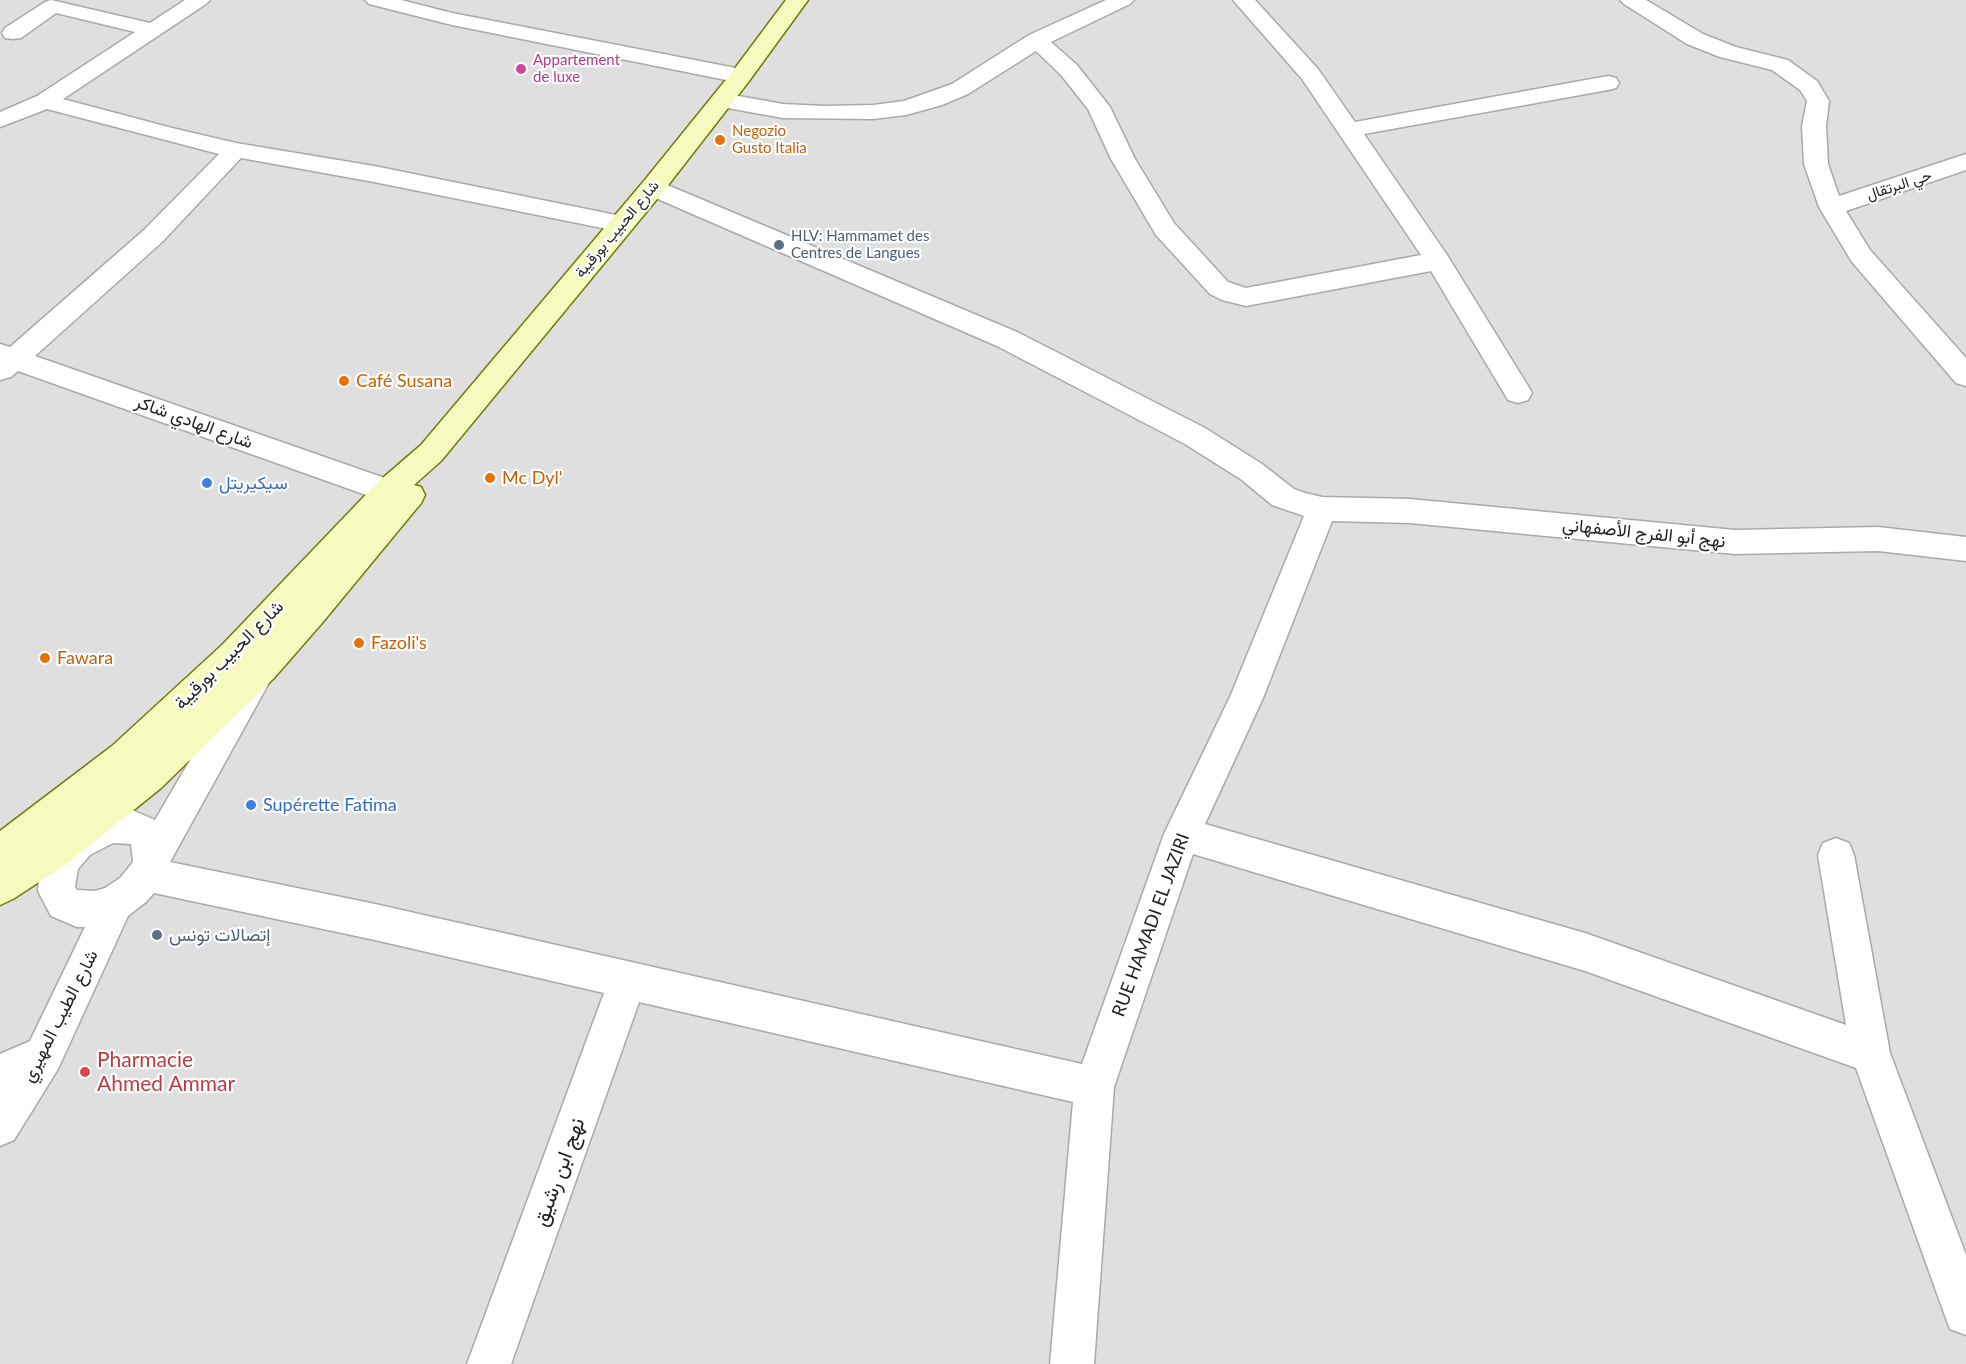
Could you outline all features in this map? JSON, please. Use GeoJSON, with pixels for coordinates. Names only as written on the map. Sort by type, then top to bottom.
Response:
{"type":"FeatureCollection","features":[{"type":"Feature","properties":{"kind":"street"},"geometry":{"type":"LineString","coordinates":[[0,120],[45,101],[199,0]]}},
{"type":"Feature","properties":{"kind":"street"},"geometry":{"type":"LineString","coordinates":[[376,0],[452,19],[741,76]]}},
{"type":"Feature","properties":{"kind":"street"},"geometry":{"type":"LineString","coordinates":[[452,19],[473,0]]}},
{"type":"Feature","properties":{"kind":"street","name":"شارع الحبيب بورقيبة"},"geometry":{"type":"LineString","coordinates":[[80,822],[149,777],[262,668],[311,614],[398,494],[653,187],[741,76],[797,0]]}},
{"type":"Feature","properties":{"kind":"street"},"geometry":{"type":"LineString","coordinates":[[722,99],[783,111],[814,113],[873,112],[906,108],[960,89],[1037,40],[1124,0]]}},
{"type":"Feature","properties":{"kind":"street"},"geometry":{"type":"LineString","coordinates":[[1244,0],[1310,74],[1438,261],[1518,393]]}},
{"type":"Feature","properties":{"kind":"street"},"geometry":{"type":"LineString","coordinates":[[1631,0],[1695,39],[1728,52],[1780,65],[1809,86],[1818,101],[1814,126],[1816,164],[1831,207],[1862,256],[1966,376]]}},
{"type":"Feature","properties":{"kind":"street"},"geometry":{"type":"LineString","coordinates":[[13,33],[52,6],[153,30]]}},
{"type":"Feature","properties":{"kind":"street"},"geometry":{"type":"LineString","coordinates":[[1037,40],[1069,70],[1099,107],[1123,159],[1144,196],[1166,229],[1219,288],[1245,297],[1263,295],[1438,261]]}},
{"type":"Feature","properties":{"kind":"street"},"geometry":{"type":"LineString","coordinates":[[1349,130],[1608,83]]}},
{"type":"Feature","properties":{"kind":"street"},"geometry":{"type":"LineString","coordinates":[[45,101],[169,135],[236,150],[374,174],[622,224]]}},
{"type":"Feature","properties":{"kind":"street"},"geometry":{"type":"LineString","coordinates":[[4,362],[153,236],[236,150]]}},
{"type":"Feature","properties":{"kind":"street","name":"حي البرتقال"},"geometry":{"type":"LineString","coordinates":[[1831,207],[1966,162]]}},
{"type":"Feature","properties":{"kind":"street","name":"نهج أبو الفرج الأصفهاني"},"geometry":{"type":"LineString","coordinates":[[653,187],[1007,339],[1137,404],[1195,436],[1252,472],[1283,497],[1322,509],[1433,513],[1735,542],[1878,539],[1966,549]]}},
{"type":"Feature","properties":{"kind":"street","name":"شارع الهادي شاكر"},"geometry":{"type":"LineString","coordinates":[[4,362],[398,494]]}},
{"type":"Feature","properties":{"kind":"street","name":"شارع الحبيب بورقيبة"},"geometry":{"type":"LineString","coordinates":[[80,822],[124,757],[234,655],[398,494]]}},
{"type":"Feature","properties":{"kind":"street","name":"RUE HAMADI EL JAZIRI"},"geometry":{"type":"LineString","coordinates":[[1072,1364],[1094,1087],[1182,834],[1246,698],[1322,509]]}},
{"type":"Feature","properties":{"kind":"street","name":"شارع الحبيب بورقيبة"},"geometry":{"type":"LineString","coordinates":[[115,903],[133,890],[149,866],[262,668]]}},
{"type":"Feature","properties":{"kind":"street"},"geometry":{"type":"LineString","coordinates":[[1,878],[49,847],[77,843],[80,822],[130,826],[144,832],[151,844],[149,866],[375,922],[1094,1087]]}},
{"type":"Feature","properties":{"kind":"street"},"geometry":{"type":"LineString","coordinates":[[1182,834],[1585,952],[1870,1053]]}},
{"type":"Feature","properties":{"kind":"street"},"geometry":{"type":"LineString","coordinates":[[49,847],[57,875],[56,891],[64,903],[77,909],[95,909],[115,903]]}},
{"type":"Feature","properties":{"kind":"street"},"geometry":{"type":"LineString","coordinates":[[1836,855],[1870,1053],[1966,1313]]}},
{"type":"Feature","properties":{"kind":"street","name":"شارع الطيب المهيري"},"geometry":{"type":"LineString","coordinates":[[0,1126],[44,1054],[115,903]]}},
{"type":"Feature","properties":{"kind":"street","name":"نهج ابن رشيق"},"geometry":{"type":"LineString","coordinates":[[489,1364],[628,980]]}},
{"type":"Feature","properties":{"kind":"street"},"geometry":{"type":"LineString","coordinates":[[0,1074],[44,1054]]}},
{"type":"Feature","properties":{"kind":"shaded area"},"geometry":{"type":"Polygon","coordinates":[[[0,0],[1966,0],[1966,1364],[0,1364],[0,0]]]}},
{"type":"Feature","properties":{"kind":"place","name":"Appartement de luxe"},"geometry":{"type":"Point","coordinates":[521,69]}},
{"type":"Feature","properties":{"kind":"place","name":"Negozio Gusto Italia"},"geometry":{"type":"Point","coordinates":[720,140]}},
{"type":"Feature","properties":{"kind":"place","name":"HLV: Hammamet des Centres de Langues"},"geometry":{"type":"Point","coordinates":[779,245]}},
{"type":"Feature","properties":{"kind":"place","name":"Café Susana"},"geometry":{"type":"Point","coordinates":[344,381]}},
{"type":"Feature","properties":{"kind":"place","name":"Mc Dyl'"},"geometry":{"type":"Point","coordinates":[490,478]}},
{"type":"Feature","properties":{"kind":"place","name":"سيكيريتل"},"geometry":{"type":"Point","coordinates":[207,483]}},
{"type":"Feature","properties":{"kind":"place","name":"Fazoli's"},"geometry":{"type":"Point","coordinates":[359,643]}},
{"type":"Feature","properties":{"kind":"place","name":"Fawara"},"geometry":{"type":"Point","coordinates":[45,658]}},
{"type":"Feature","properties":{"kind":"place","name":"Supérette Fatima"},"geometry":{"type":"Point","coordinates":[251,805]}},
{"type":"Feature","properties":{"kind":"place","name":"إتصالات تونس"},"geometry":{"type":"Point","coordinates":[157,935]}},
{"type":"Feature","properties":{"kind":"place","name":"Pharmacie Ahmed Ammar"},"geometry":{"type":"Point","coordinates":[85,1072]}}]}
